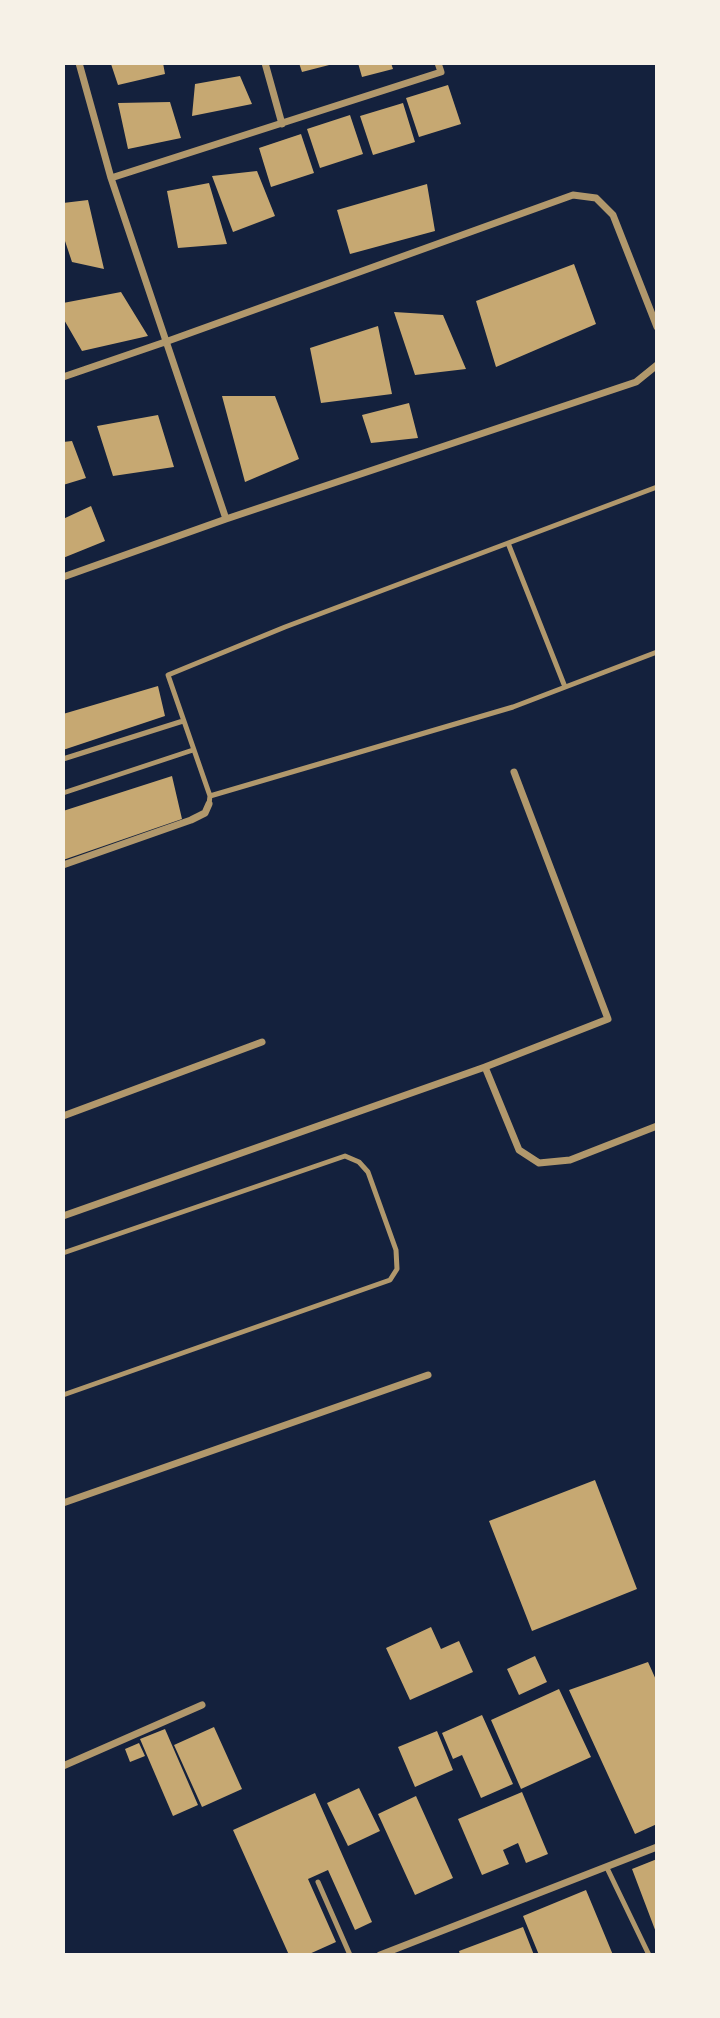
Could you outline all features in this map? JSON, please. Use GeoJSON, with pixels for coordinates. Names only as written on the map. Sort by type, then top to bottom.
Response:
{"type":"FeatureCollection","features":[{"type":"Feature","properties":{"kind":"street"},"geometry":{"type":"LineString","coordinates":[[79,63],[111,178],[226,519]]}},
{"type":"Feature","properties":{"kind":"street"},"geometry":{"type":"LineString","coordinates":[[265,63],[282,124]]}},
{"type":"Feature","properties":{"kind":"street"},"geometry":{"type":"LineString","coordinates":[[111,178],[441,72],[438,63]]}},
{"type":"Feature","properties":{"kind":"street"},"geometry":{"type":"LineString","coordinates":[[63,377],[573,195],[596,198],[613,215],[657,327]]}},
{"type":"Feature","properties":{"kind":"street"},"geometry":{"type":"LineString","coordinates":[[63,576],[636,382],[657,365]]}},
{"type":"Feature","properties":{"kind":"street"},"geometry":{"type":"LineString","coordinates":[[63,1216],[485,1066],[608,1019],[514,772]]}},
{"type":"Feature","properties":{"kind":"street"},"geometry":{"type":"LineString","coordinates":[[63,865],[191,820],[205,813],[210,800]]}},
{"type":"Feature","properties":{"kind":"street"},"geometry":{"type":"LineString","coordinates":[[63,1116],[262,1042]]}},
{"type":"Feature","properties":{"kind":"street"},"geometry":{"type":"LineString","coordinates":[[485,1066],[519,1150],[539,1163],[570,1160],[657,1126]]}},
{"type":"Feature","properties":{"kind":"street"},"geometry":{"type":"LineString","coordinates":[[63,1503],[428,1375]]}},
{"type":"Feature","properties":{"kind":"street"},"geometry":{"type":"LineString","coordinates":[[63,1766],[202,1705]]}},
{"type":"Feature","properties":{"kind":"street"},"geometry":{"type":"LineString","coordinates":[[380,1955],[657,1847]]}},
{"type":"Feature","properties":{"kind":"lane"},"geometry":{"type":"LineString","coordinates":[[657,487],[285,627],[168,675],[210,800],[513,707],[657,652]]}},
{"type":"Feature","properties":{"kind":"lane"},"geometry":{"type":"LineString","coordinates":[[508,543],[565,687]]}},
{"type":"Feature","properties":{"kind":"lane"},"geometry":{"type":"LineString","coordinates":[[63,759],[183,721]]}},
{"type":"Feature","properties":{"kind":"lane"},"geometry":{"type":"LineString","coordinates":[[63,793],[193,750]]}},
{"type":"Feature","properties":{"kind":"lane"},"geometry":{"type":"LineString","coordinates":[[63,1253],[345,1156],[359,1162],[368,1172],[396,1250],[397,1269],[390,1280],[63,1395]]}},
{"type":"Feature","properties":{"kind":"lane"},"geometry":{"type":"LineString","coordinates":[[607,1868],[649,1955]]}},
{"type":"Feature","properties":{"kind":"lane"},"geometry":{"type":"LineString","coordinates":[[318,1881],[350,1955]]}},
{"type":"Feature","properties":{"kind":"building"},"geometry":{"type":"Polygon","coordinates":[[[163,63],[165,74],[118,85],[111,64],[163,63]]]}},
{"type":"Feature","properties":{"kind":"building"},"geometry":{"type":"Polygon","coordinates":[[[299,63],[333,63],[333,64],[302,72],[299,63]]]}},
{"type":"Feature","properties":{"kind":"building"},"geometry":{"type":"Polygon","coordinates":[[[358,63],[391,63],[393,69],[362,77],[358,63]]]}},
{"type":"Feature","properties":{"kind":"building"},"geometry":{"type":"Polygon","coordinates":[[[240,76],[252,104],[192,116],[195,84],[240,76]]]}},
{"type":"Feature","properties":{"kind":"building"},"geometry":{"type":"Polygon","coordinates":[[[448,85],[461,124],[419,137],[406,98],[448,85]]]}},
{"type":"Feature","properties":{"kind":"building"},"geometry":{"type":"Polygon","coordinates":[[[170,102],[181,138],[128,149],[118,103],[170,102]]]}},
{"type":"Feature","properties":{"kind":"building"},"geometry":{"type":"Polygon","coordinates":[[[403,103],[415,142],[373,155],[360,116],[403,103]]]}},
{"type":"Feature","properties":{"kind":"building"},"geometry":{"type":"Polygon","coordinates":[[[350,115],[363,154],[320,168],[307,129],[350,115]]]}},
{"type":"Feature","properties":{"kind":"building"},"geometry":{"type":"Polygon","coordinates":[[[301,134],[314,173],[271,187],[259,148],[301,134]]]}},
{"type":"Feature","properties":{"kind":"building"},"geometry":{"type":"Polygon","coordinates":[[[257,171],[275,216],[233,232],[212,176],[257,171]]]}},
{"type":"Feature","properties":{"kind":"building"},"geometry":{"type":"Polygon","coordinates":[[[209,183],[227,244],[178,248],[167,191],[209,183]]]}},
{"type":"Feature","properties":{"kind":"building"},"geometry":{"type":"Polygon","coordinates":[[[427,184],[435,231],[350,254],[337,210],[427,184]]]}},
{"type":"Feature","properties":{"kind":"building"},"geometry":{"type":"Polygon","coordinates":[[[88,200],[104,269],[72,262],[63,235],[63,203],[88,200]]]}},
{"type":"Feature","properties":{"kind":"building"},"geometry":{"type":"Polygon","coordinates":[[[574,264],[596,324],[496,367],[476,301],[574,264]]]}},
{"type":"Feature","properties":{"kind":"building"},"geometry":{"type":"Polygon","coordinates":[[[121,292],[148,336],[82,351],[63,318],[63,303],[121,292]]]}},
{"type":"Feature","properties":{"kind":"building"},"geometry":{"type":"Polygon","coordinates":[[[394,312],[443,315],[466,369],[415,375],[394,312]]]}},
{"type":"Feature","properties":{"kind":"building"},"geometry":{"type":"Polygon","coordinates":[[[378,326],[392,394],[321,403],[310,348],[378,326]]]}},
{"type":"Feature","properties":{"kind":"building"},"geometry":{"type":"Polygon","coordinates":[[[222,396],[275,396],[299,459],[245,482],[222,396]]]}},
{"type":"Feature","properties":{"kind":"building"},"geometry":{"type":"Polygon","coordinates":[[[409,403],[418,438],[371,443],[362,415],[409,403]]]}},
{"type":"Feature","properties":{"kind":"building"},"geometry":{"type":"Polygon","coordinates":[[[158,415],[174,467],[113,476],[97,426],[158,415]]]}},
{"type":"Feature","properties":{"kind":"building"},"geometry":{"type":"Polygon","coordinates":[[[72,441],[86,478],[63,485],[63,442],[72,441]]]}},
{"type":"Feature","properties":{"kind":"building"},"geometry":{"type":"Polygon","coordinates":[[[91,506],[105,541],[63,558],[63,519],[91,506]]]}},
{"type":"Feature","properties":{"kind":"building"},"geometry":{"type":"Polygon","coordinates":[[[158,686],[165,716],[63,750],[63,714],[158,686]]]}},
{"type":"Feature","properties":{"kind":"building"},"geometry":{"type":"Polygon","coordinates":[[[172,776],[182,819],[63,860],[63,811],[172,776]]]}},
{"type":"Feature","properties":{"kind":"building"},"geometry":{"type":"Polygon","coordinates":[[[595,1480],[637,1589],[532,1631],[489,1521],[595,1480]]]}},
{"type":"Feature","properties":{"kind":"building"},"geometry":{"type":"Polygon","coordinates":[[[431,1627],[441,1649],[459,1641],[473,1672],[410,1700],[386,1648],[431,1627]]]}},
{"type":"Feature","properties":{"kind":"building"},"geometry":{"type":"Polygon","coordinates":[[[535,1656],[547,1682],[519,1695],[507,1669],[535,1656]]]}},
{"type":"Feature","properties":{"kind":"building"},"geometry":{"type":"Polygon","coordinates":[[[648,1662],[657,1682],[657,1824],[635,1834],[569,1690],[648,1662]]]}},
{"type":"Feature","properties":{"kind":"building"},"geometry":{"type":"Polygon","coordinates":[[[559,1689],[591,1757],[521,1789],[491,1720],[559,1689]]]}},
{"type":"Feature","properties":{"kind":"building"},"geometry":{"type":"Polygon","coordinates":[[[482,1715],[513,1784],[481,1798],[462,1755],[453,1759],[442,1733],[482,1715]]]}},
{"type":"Feature","properties":{"kind":"building"},"geometry":{"type":"Polygon","coordinates":[[[214,1727],[242,1789],[202,1807],[174,1745],[214,1727]]]}},
{"type":"Feature","properties":{"kind":"building"},"geometry":{"type":"Polygon","coordinates":[[[165,1729],[198,1805],[173,1816],[140,1739],[165,1729]]]}},
{"type":"Feature","properties":{"kind":"building"},"geometry":{"type":"Polygon","coordinates":[[[437,1731],[453,1770],[415,1787],[398,1747],[437,1731]]]}},
{"type":"Feature","properties":{"kind":"building"},"geometry":{"type":"Polygon","coordinates":[[[139,1743],[145,1756],[130,1762],[125,1749],[139,1743]]]}},
{"type":"Feature","properties":{"kind":"building"},"geometry":{"type":"Polygon","coordinates":[[[359,1788],[380,1831],[348,1846],[327,1803],[359,1788]]]}},
{"type":"Feature","properties":{"kind":"building"},"geometry":{"type":"Polygon","coordinates":[[[522,1792],[548,1854],[526,1863],[518,1843],[503,1850],[509,1864],[482,1875],[458,1819],[522,1792]]]}},
{"type":"Feature","properties":{"kind":"building"},"geometry":{"type":"Polygon","coordinates":[[[315,1793],[372,1922],[355,1930],[328,1870],[308,1879],[336,1942],[307,1955],[289,1955],[233,1830],[315,1793]]]}},
{"type":"Feature","properties":{"kind":"building"},"geometry":{"type":"Polygon","coordinates":[[[416,1796],[453,1878],[415,1895],[378,1814],[416,1796]]]}},
{"type":"Feature","properties":{"kind":"building"},"geometry":{"type":"Polygon","coordinates":[[[657,1859],[657,1935],[632,1869],[657,1859]]]}},
{"type":"Feature","properties":{"kind":"building"},"geometry":{"type":"Polygon","coordinates":[[[586,1890],[613,1955],[539,1955],[523,1916],[586,1890]]]}},
{"type":"Feature","properties":{"kind":"building"},"geometry":{"type":"Polygon","coordinates":[[[523,1927],[534,1955],[460,1955],[459,1951],[523,1927]]]}}]}
